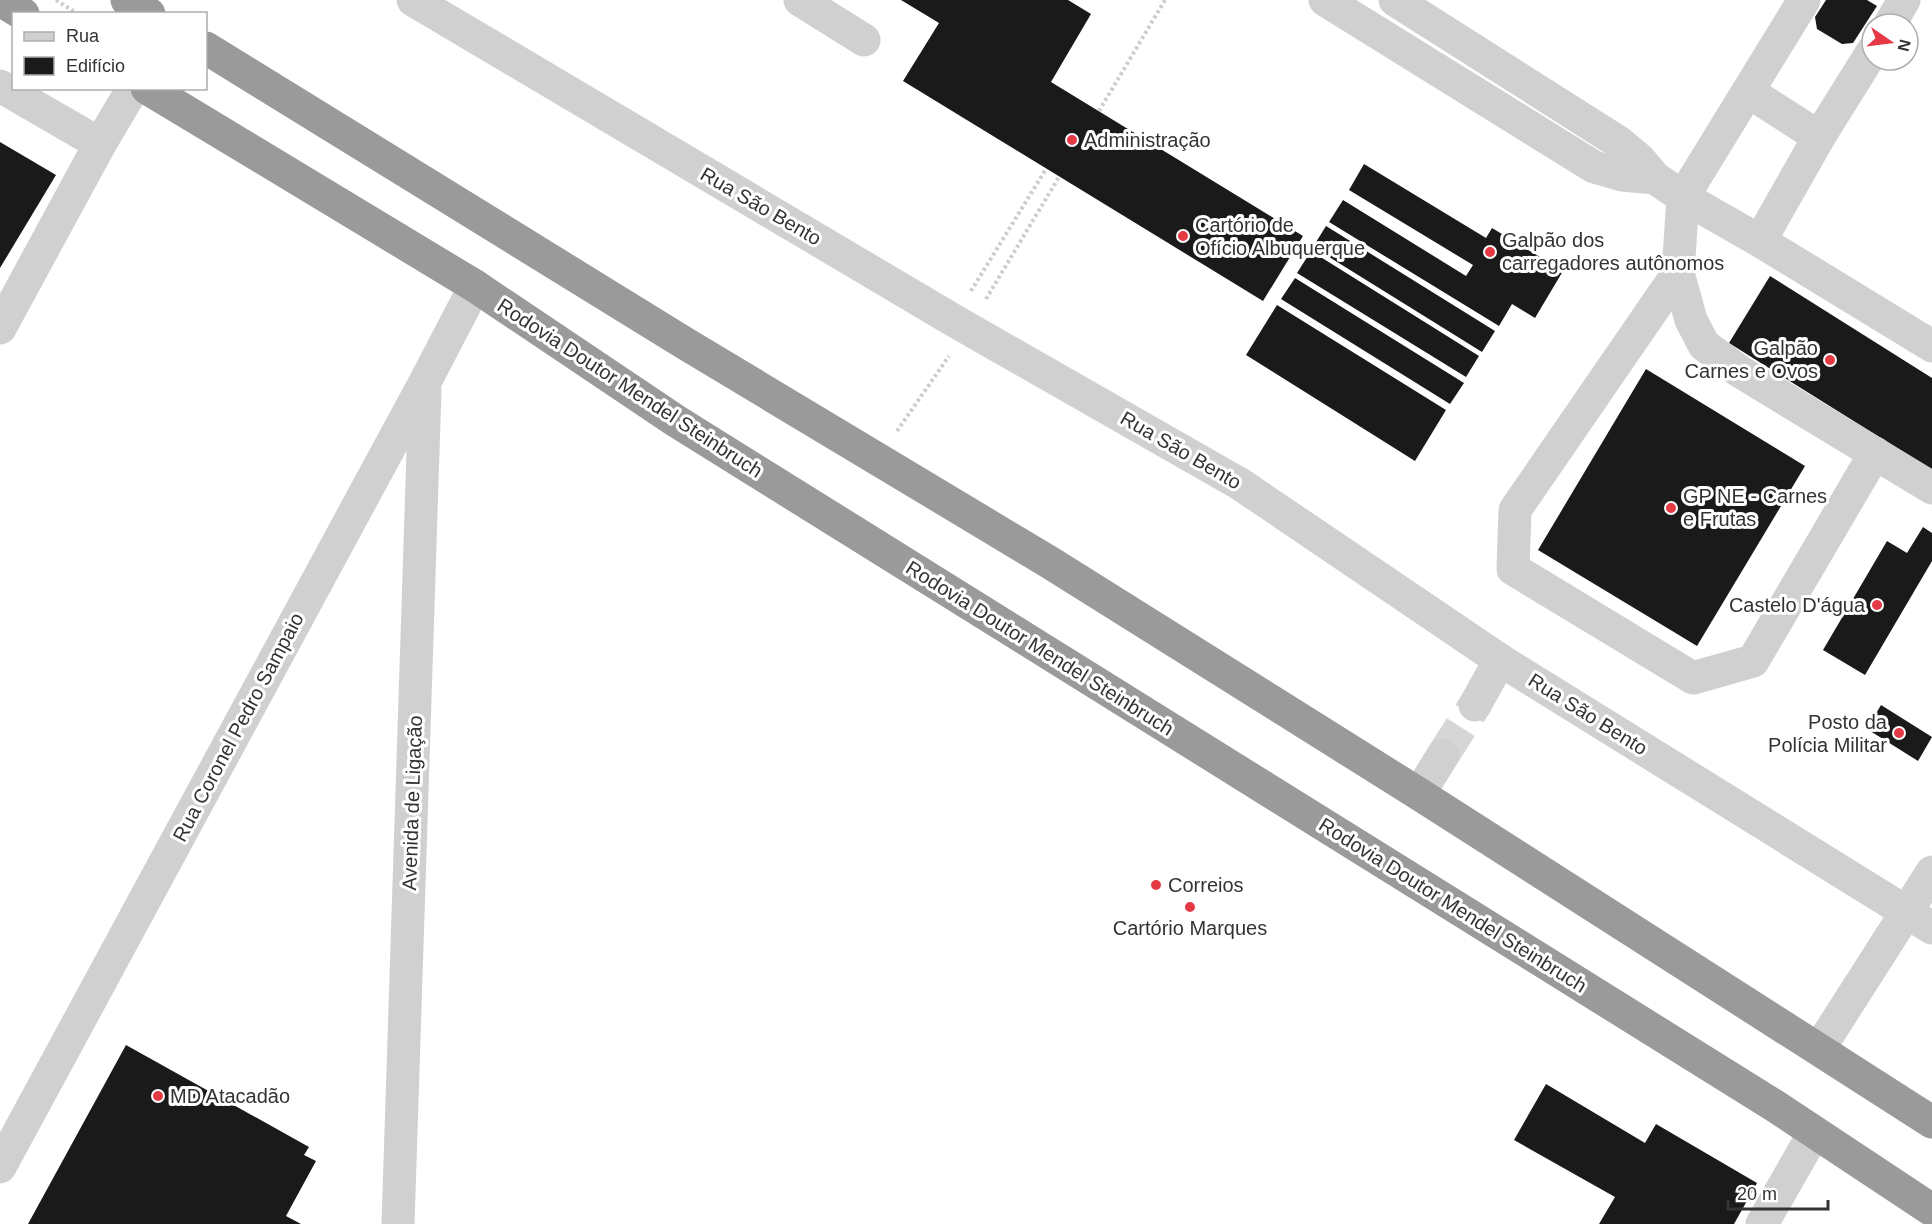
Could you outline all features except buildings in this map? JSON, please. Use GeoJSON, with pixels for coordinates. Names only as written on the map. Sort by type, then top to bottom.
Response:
{"type":"FeatureCollection","features":[{"type":"Feature","properties":{"kind":"highway"},"geometry":{"type":"LineString","coordinates":[[0,0],[20,12]]}},
{"type":"Feature","properties":{"kind":"highway"},"geometry":{"type":"LineString","coordinates":[[127,0],[146,12]]}},
{"type":"Feature","properties":{"kind":"highway"},"geometry":{"type":"LineString","coordinates":[[207,49],[687,344],[1049,562],[1419,794],[1932,1122]]}},
{"type":"Feature","properties":{"kind":"highway","name":"Rodovia Doutor Mendel Steinbruch"},"geometry":{"type":"LineString","coordinates":[[150,90],[475,286],[667,415],[1775,1106],[1932,1210]]}},
{"type":"Feature","properties":{"kind":"street","name":"Rua São Bento"},"geometry":{"type":"LineString","coordinates":[[413,0],[953,320],[1240,483],[1500,660],[1919,920]]}},
{"type":"Feature","properties":{"kind":"street"},"geometry":{"type":"LineString","coordinates":[[800,0],[864,40]]}},
{"type":"Feature","properties":{"kind":"street"},"geometry":{"type":"LineString","coordinates":[[1325,0],[1594,167],[1622,175],[1655,178]]}},
{"type":"Feature","properties":{"kind":"street"},"geometry":{"type":"LineString","coordinates":[[1395,0],[1620,143],[1639,159],[1655,178],[1683,197],[1932,346]]}},
{"type":"Feature","properties":{"kind":"street"},"geometry":{"type":"LineString","coordinates":[[1804,0],[1683,197],[1678,273],[1691,320],[1704,345],[1739,371],[1932,488]]}},
{"type":"Feature","properties":{"kind":"street"},"geometry":{"type":"LineString","coordinates":[[1760,241],[1819,137],[1860,71]]}},
{"type":"Feature","properties":{"kind":"street"},"geometry":{"type":"LineString","coordinates":[[0,86],[100,144]]}},
{"type":"Feature","properties":{"kind":"street"},"geometry":{"type":"LineString","coordinates":[[0,328],[132,90]]}},
{"type":"Feature","properties":{"kind":"street"},"geometry":{"type":"LineString","coordinates":[[1749,92],[1819,137]]}},
{"type":"Feature","properties":{"kind":"street"},"geometry":{"type":"LineString","coordinates":[[1678,273],[1515,510],[1513,569],[1693,678],[1753,661],[1875,453]]}},
{"type":"Feature","properties":{"kind":"street","name":"Rua Coronel Pedro Sampaio"},"geometry":{"type":"LineString","coordinates":[[0,1167],[475,286]]}},
{"type":"Feature","properties":{"kind":"street","name":"Avenida de Ligação"},"geometry":{"type":"LineString","coordinates":[[398,1224],[425,382]]}},
{"type":"Feature","properties":{"kind":"street"},"geometry":{"type":"LineString","coordinates":[[1475,705],[1500,660]]}},
{"type":"Feature","properties":{"kind":"street"},"geometry":{"type":"LineString","coordinates":[[1419,794],[1443,755]]}},
{"type":"Feature","properties":{"kind":"street"},"geometry":{"type":"LineString","coordinates":[[1819,1049],[1919,920],[1932,872]]}},
{"type":"Feature","properties":{"kind":"street"},"geometry":{"type":"LineString","coordinates":[[1762,1224],[1814,1133]]}},
{"type":"Feature","properties":{"kind":"path"},"geometry":{"type":"LineString","coordinates":[[56,0],[75,12]]}},
{"type":"Feature","properties":{"kind":"path"},"geometry":{"type":"LineString","coordinates":[[1099,111],[1165,0]]}},
{"type":"Feature","properties":{"kind":"path"},"geometry":{"type":"LineString","coordinates":[[953,320],[1046,169]]}},
{"type":"Feature","properties":{"kind":"tunnel"},"geometry":{"type":"LineString","coordinates":[[1443,755],[1475,705]]}},
{"type":"Feature","properties":{"kind":"place","name":"Administração"},"geometry":{"type":"Point","coordinates":[1072,140]}},
{"type":"Feature","properties":{"kind":"place","name":"Cartório de Ofício Albuquerque"},"geometry":{"type":"Point","coordinates":[1183,236]}},
{"type":"Feature","properties":{"kind":"place","name":"Galpão dos carregadores autônomos"},"geometry":{"type":"Point","coordinates":[1490,252]}},
{"type":"Feature","properties":{"kind":"place","name":"Galpão Carnes e Ovos"},"geometry":{"type":"Point","coordinates":[1830,360]}},
{"type":"Feature","properties":{"kind":"place","name":"GP NE - Carnes e Frutas"},"geometry":{"type":"Point","coordinates":[1671,508]}},
{"type":"Feature","properties":{"kind":"place","name":"Castelo D'água"},"geometry":{"type":"Point","coordinates":[1877,605]}},
{"type":"Feature","properties":{"kind":"place","name":"Posto da Polícia Militar"},"geometry":{"type":"Point","coordinates":[1899,733]}},
{"type":"Feature","properties":{"kind":"place","name":"Correios"},"geometry":{"type":"Point","coordinates":[1156,885]}},
{"type":"Feature","properties":{"kind":"place","name":"Cartório Marques"},"geometry":{"type":"Point","coordinates":[1190,907]}},
{"type":"Feature","properties":{"kind":"place","name":"MD Atacadão"},"geometry":{"type":"Point","coordinates":[158,1096]}}]}
